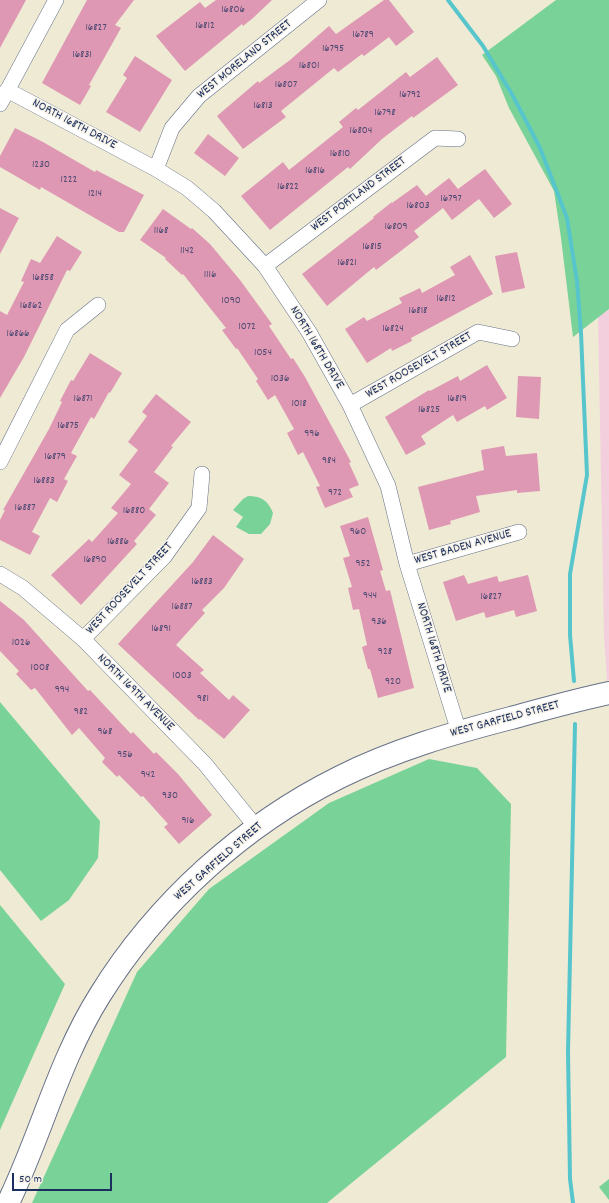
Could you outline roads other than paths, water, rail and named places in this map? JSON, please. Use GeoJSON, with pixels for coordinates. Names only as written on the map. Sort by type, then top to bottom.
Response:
{"type":"FeatureCollection","features":[{"type":"Feature","properties":{"kind":"street"},"geometry":{"type":"LineString","coordinates":[[0,104],[56,0]]}},
{"type":"Feature","properties":{"kind":"street","name":"WEST MORELAND STREET"},"geometry":{"type":"LineString","coordinates":[[156,169],[172,128],[198,96],[319,0]]}},
{"type":"Feature","properties":{"kind":"street","name":"NORTH 168TH DRIVE"},"geometry":{"type":"LineString","coordinates":[[7,90],[156,169],[187,188],[214,211],[265,266],[309,332],[350,405],[388,486],[407,564],[459,732]]}},
{"type":"Feature","properties":{"kind":"street","name":"WEST PORTLAND STREET"},"geometry":{"type":"LineString","coordinates":[[265,266],[435,138],[458,139]]}},
{"type":"Feature","properties":{"kind":"street"},"geometry":{"type":"LineString","coordinates":[[0,462],[67,330],[98,305]]}},
{"type":"Feature","properties":{"kind":"street","name":"WEST ROOSEVELT STREET"},"geometry":{"type":"LineString","coordinates":[[350,405],[478,332],[512,339]]}},
{"type":"Feature","properties":{"kind":"street","name":"WEST ROOSEVELT STREET"},"geometry":{"type":"LineString","coordinates":[[83,639],[164,556],[199,508],[202,474]]}},
{"type":"Feature","properties":{"kind":"street","name":"WEST BADEN AVENUE"},"geometry":{"type":"LineString","coordinates":[[407,564],[519,532]]}},
{"type":"Feature","properties":{"kind":"street","name":"NORTH 169TH AVENUE"},"geometry":{"type":"LineString","coordinates":[[0,574],[23,588],[83,639],[205,764],[256,827]]}},
{"type":"Feature","properties":{"kind":"street","name":"WEST GARFIELD STREET"},"geometry":{"type":"LineString","coordinates":[[8,1203],[17,1184],[61,1071],[99,996],[147,930],[200,875],[256,827],[294,802],[340,777],[397,752],[459,732],[609,693]]}},
{"type":"Feature","properties":{"kind":"waterway"},"geometry":{"type":"LineString","coordinates":[[448,0],[483,46],[513,96],[540,148],[567,218],[577,281],[581,333],[587,475],[570,574],[570,635],[574,681]]}},
{"type":"Feature","properties":{"kind":"waterway"},"geometry":{"type":"LineString","coordinates":[[573,1203],[570,1179],[568,1052],[575,724]]}}]}
